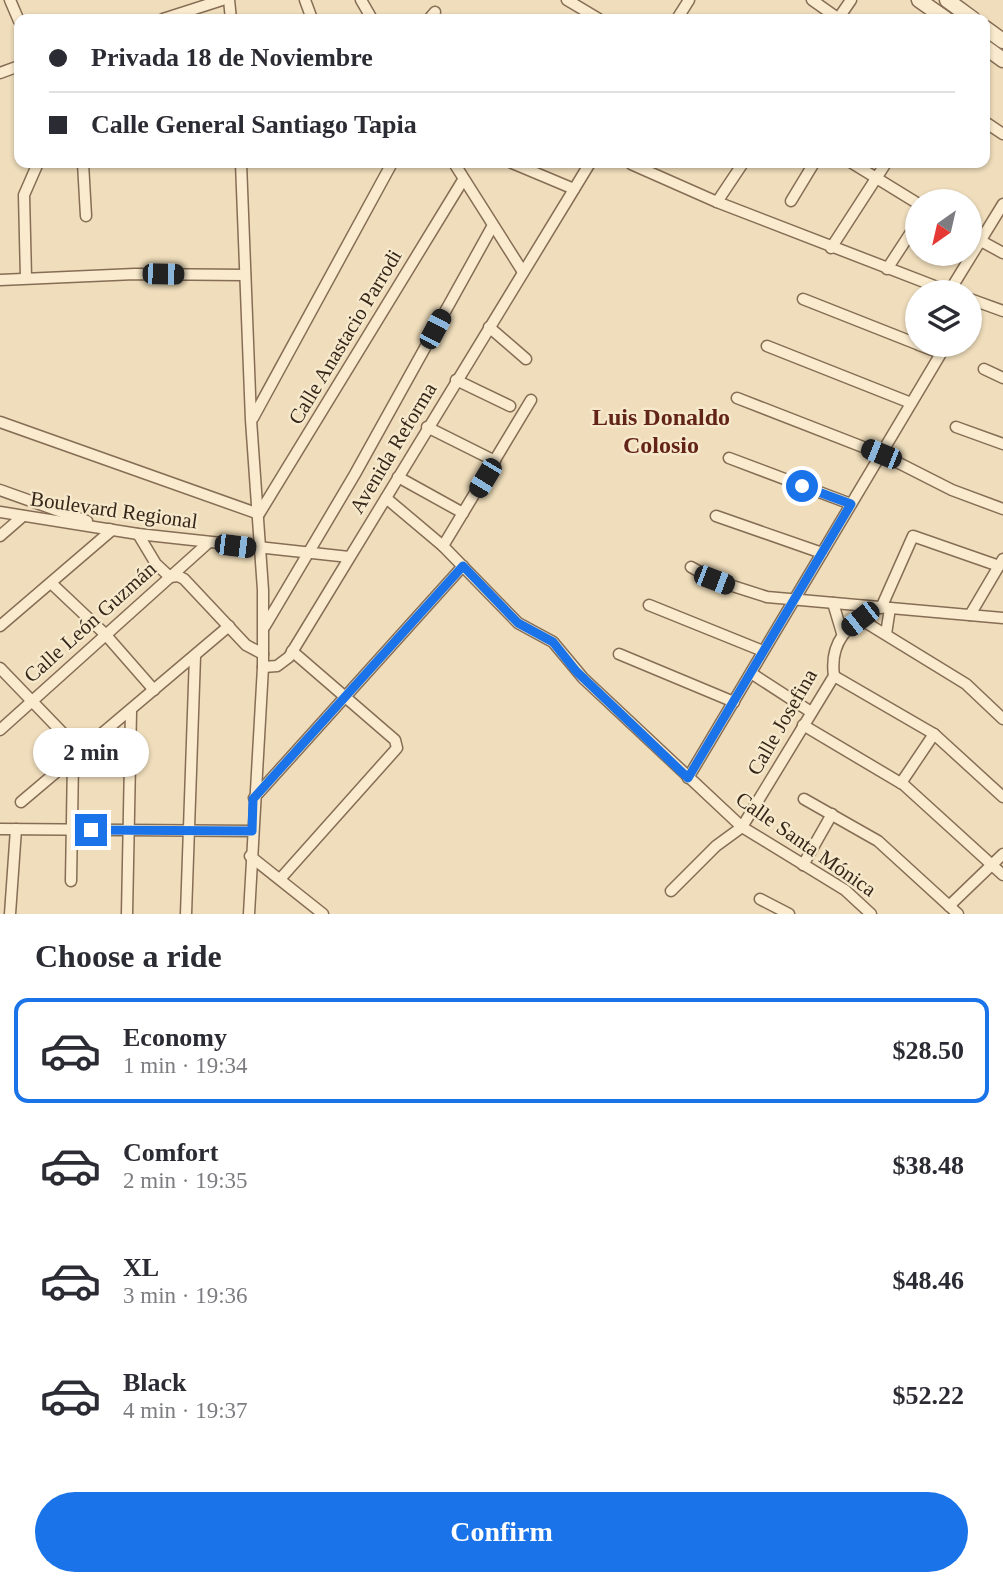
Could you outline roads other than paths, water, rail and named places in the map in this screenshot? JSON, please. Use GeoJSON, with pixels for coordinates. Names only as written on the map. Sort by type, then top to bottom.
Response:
{"type":"FeatureCollection","features":[{"type":"Feature","properties":{"kind":"street"},"geometry":{"type":"LineString","coordinates":[[179,14],[222,0]]}},
{"type":"Feature","properties":{"kind":"street"},"geometry":{"type":"LineString","coordinates":[[567,0],[591,14]]}},
{"type":"Feature","properties":{"kind":"street"},"geometry":{"type":"LineString","coordinates":[[812,0],[832,14]]}},
{"type":"Feature","properties":{"kind":"street"},"geometry":{"type":"LineString","coordinates":[[919,0],[939,14]]}},
{"type":"Feature","properties":{"kind":"street"},"geometry":{"type":"LineString","coordinates":[[947,0],[967,14]]}},
{"type":"Feature","properties":{"kind":"street"},"geometry":{"type":"LineString","coordinates":[[26,278],[24,195],[36,168]]}},
{"type":"Feature","properties":{"kind":"street"},"geometry":{"type":"LineString","coordinates":[[83,168],[86,216]]}},
{"type":"Feature","properties":{"kind":"street"},"geometry":{"type":"LineString","coordinates":[[241,168],[251,420],[262,549],[263,629],[249,914]]}},
{"type":"Feature","properties":{"kind":"street"},"geometry":{"type":"LineString","coordinates":[[251,420],[389,168]]}},
{"type":"Feature","properties":{"kind":"street"},"geometry":{"type":"LineString","coordinates":[[457,168],[523,272]]}},
{"type":"Feature","properties":{"kind":"street"},"geometry":{"type":"LineString","coordinates":[[524,168],[574,189]]}},
{"type":"Feature","properties":{"kind":"street","name":"Avenida Reforma"},"geometry":{"type":"LineString","coordinates":[[263,667],[280,664],[292,651],[587,168]]}},
{"type":"Feature","properties":{"kind":"street"},"geometry":{"type":"LineString","coordinates":[[640,168],[717,202],[917,280]]}},
{"type":"Feature","properties":{"kind":"street"},"geometry":{"type":"LineString","coordinates":[[717,202],[740,168]]}},
{"type":"Feature","properties":{"kind":"street"},"geometry":{"type":"LineString","coordinates":[[791,201],[811,168]]}},
{"type":"Feature","properties":{"kind":"street"},"geometry":{"type":"LineString","coordinates":[[860,168],[905,196]]}},
{"type":"Feature","properties":{"kind":"street"},"geometry":{"type":"LineString","coordinates":[[831,248],[883,168]]}},
{"type":"Feature","properties":{"kind":"street","name":"Calle Anastacio Parrodi"},"geometry":{"type":"LineString","coordinates":[[260,514],[463,180]]}},
{"type":"Feature","properties":{"kind":"street"},"geometry":{"type":"LineString","coordinates":[[982,238],[1003,204]]}},
{"type":"Feature","properties":{"kind":"street"},"geometry":{"type":"LineString","coordinates":[[263,629],[305,553],[355,474],[492,226]]}},
{"type":"Feature","properties":{"kind":"street"},"geometry":{"type":"LineString","coordinates":[[887,269],[905,241]]}},
{"type":"Feature","properties":{"kind":"street"},"geometry":{"type":"LineString","coordinates":[[982,242],[1003,253]]}},
{"type":"Feature","properties":{"kind":"street"},"geometry":{"type":"LineString","coordinates":[[0,281],[135,274],[245,275]]}},
{"type":"Feature","properties":{"kind":"street"},"geometry":{"type":"LineString","coordinates":[[803,299],[905,339]]}},
{"type":"Feature","properties":{"kind":"street"},"geometry":{"type":"LineString","coordinates":[[982,305],[1003,311]]}},
{"type":"Feature","properties":{"kind":"street"},"geometry":{"type":"LineString","coordinates":[[489,327],[526,359]]}},
{"type":"Feature","properties":{"kind":"street"},"geometry":{"type":"LineString","coordinates":[[766,346],[911,403]]}},
{"type":"Feature","properties":{"kind":"street"},"geometry":{"type":"LineString","coordinates":[[688,778],[938,357]]}},
{"type":"Feature","properties":{"kind":"street"},"geometry":{"type":"LineString","coordinates":[[984,369],[1003,378]]}},
{"type":"Feature","properties":{"kind":"street"},"geometry":{"type":"LineString","coordinates":[[456,380],[510,406]]}},
{"type":"Feature","properties":{"kind":"street"},"geometry":{"type":"LineString","coordinates":[[737,398],[881,454],[952,490],[1003,509]]}},
{"type":"Feature","properties":{"kind":"street"},"geometry":{"type":"LineString","coordinates":[[443,546],[531,400]]}},
{"type":"Feature","properties":{"kind":"street"},"geometry":{"type":"LineString","coordinates":[[0,422],[260,514]]}},
{"type":"Feature","properties":{"kind":"street"},"geometry":{"type":"LineString","coordinates":[[427,427],[495,460]]}},
{"type":"Feature","properties":{"kind":"street"},"geometry":{"type":"LineString","coordinates":[[956,427],[1003,444]]}},
{"type":"Feature","properties":{"kind":"street"},"geometry":{"type":"LineString","coordinates":[[729,458],[851,504]]}},
{"type":"Feature","properties":{"kind":"street"},"geometry":{"type":"LineString","coordinates":[[398,477],[463,513]]}},
{"type":"Feature","properties":{"kind":"street"},"geometry":{"type":"LineString","coordinates":[[0,490],[112,530],[0,626]]}},
{"type":"Feature","properties":{"kind":"street","name":"Calle Santa Mónica"},"geometry":{"type":"LineString","coordinates":[[386,498],[443,546],[518,623],[553,642],[576,671],[742,827],[849,892],[865,912]]}},
{"type":"Feature","properties":{"kind":"street","name":"Boulevard Regional"},"geometry":{"type":"LineString","coordinates":[[0,512],[138,534],[349,557]]}},
{"type":"Feature","properties":{"kind":"street"},"geometry":{"type":"LineString","coordinates":[[0,536],[23,516]]}},
{"type":"Feature","properties":{"kind":"street"},"geometry":{"type":"LineString","coordinates":[[716,516],[822,553]]}},
{"type":"Feature","properties":{"kind":"street"},"geometry":{"type":"LineString","coordinates":[[138,534],[156,564],[170,577],[178,576],[184,579],[250,648],[263,653]]}},
{"type":"Feature","properties":{"kind":"street"},"geometry":{"type":"LineString","coordinates":[[886,634],[882,608],[913,536],[1001,562],[970,615]]}},
{"type":"Feature","properties":{"kind":"street","name":"Calle León Guzmán"},"geometry":{"type":"LineString","coordinates":[[0,730],[208,543]]}},
{"type":"Feature","properties":{"kind":"street"},"geometry":{"type":"LineString","coordinates":[[253,799],[463,566]]}},
{"type":"Feature","properties":{"kind":"street"},"geometry":{"type":"LineString","coordinates":[[691,567],[740,590],[794,600],[1003,618]]}},
{"type":"Feature","properties":{"kind":"street"},"geometry":{"type":"LineString","coordinates":[[51,583],[105,634],[154,690]]}},
{"type":"Feature","properties":{"kind":"street"},"geometry":{"type":"LineString","coordinates":[[834,603],[842,633],[860,619],[882,608]]}},
{"type":"Feature","properties":{"kind":"street"},"geometry":{"type":"LineString","coordinates":[[649,606],[763,651]]}},
{"type":"Feature","properties":{"kind":"street"},"geometry":{"type":"LineString","coordinates":[[860,619],[966,684],[1003,719]]}},
{"type":"Feature","properties":{"kind":"street"},"geometry":{"type":"LineString","coordinates":[[22,802],[229,626]]}},
{"type":"Feature","properties":{"kind":"street","name":"Calle Josefina"},"geometry":{"type":"LineString","coordinates":[[742,827],[834,676],[833,653],[842,633]]}},
{"type":"Feature","properties":{"kind":"street"},"geometry":{"type":"LineString","coordinates":[[281,878],[396,751],[397,746],[292,651]]}},
{"type":"Feature","properties":{"kind":"street"},"geometry":{"type":"LineString","coordinates":[[619,654],[734,702]]}},
{"type":"Feature","properties":{"kind":"street"},"geometry":{"type":"LineString","coordinates":[[186,914],[195,656]]}},
{"type":"Feature","properties":{"kind":"street"},"geometry":{"type":"LineString","coordinates":[[0,668],[31,700],[78,757],[71,881]]}},
{"type":"Feature","properties":{"kind":"street"},"geometry":{"type":"LineString","coordinates":[[751,673],[811,712]]}},
{"type":"Feature","properties":{"kind":"street"},"geometry":{"type":"LineString","coordinates":[[834,676],[934,734],[1003,797]]}},
{"type":"Feature","properties":{"kind":"street"},"geometry":{"type":"LineString","coordinates":[[127,914],[131,711]]}},
{"type":"Feature","properties":{"kind":"street"},"geometry":{"type":"LineString","coordinates":[[803,726],[901,783],[1003,875]]}},
{"type":"Feature","properties":{"kind":"street"},"geometry":{"type":"LineString","coordinates":[[901,783],[934,734]]}},
{"type":"Feature","properties":{"kind":"street"},"geometry":{"type":"LineString","coordinates":[[804,799],[878,841],[953,910],[1003,853]]}},
{"type":"Feature","properties":{"kind":"street"},"geometry":{"type":"LineString","coordinates":[[803,865],[832,814]]}},
{"type":"Feature","properties":{"kind":"street"},"geometry":{"type":"LineString","coordinates":[[671,891],[716,846],[742,827]]}},
{"type":"Feature","properties":{"kind":"street"},"geometry":{"type":"LineString","coordinates":[[0,829],[252,831]]}},
{"type":"Feature","properties":{"kind":"street"},"geometry":{"type":"LineString","coordinates":[[10,914],[16,829]]}},
{"type":"Feature","properties":{"kind":"street"},"geometry":{"type":"LineString","coordinates":[[250,856],[323,914]]}},
{"type":"Feature","properties":{"kind":"street"},"geometry":{"type":"LineString","coordinates":[[760,899],[789,914]]}},
{"type":"Feature","properties":{"kind":"district","name":"Luis Donaldo Colosio"},"geometry":{"type":"Point","coordinates":[661,431]}}]}
